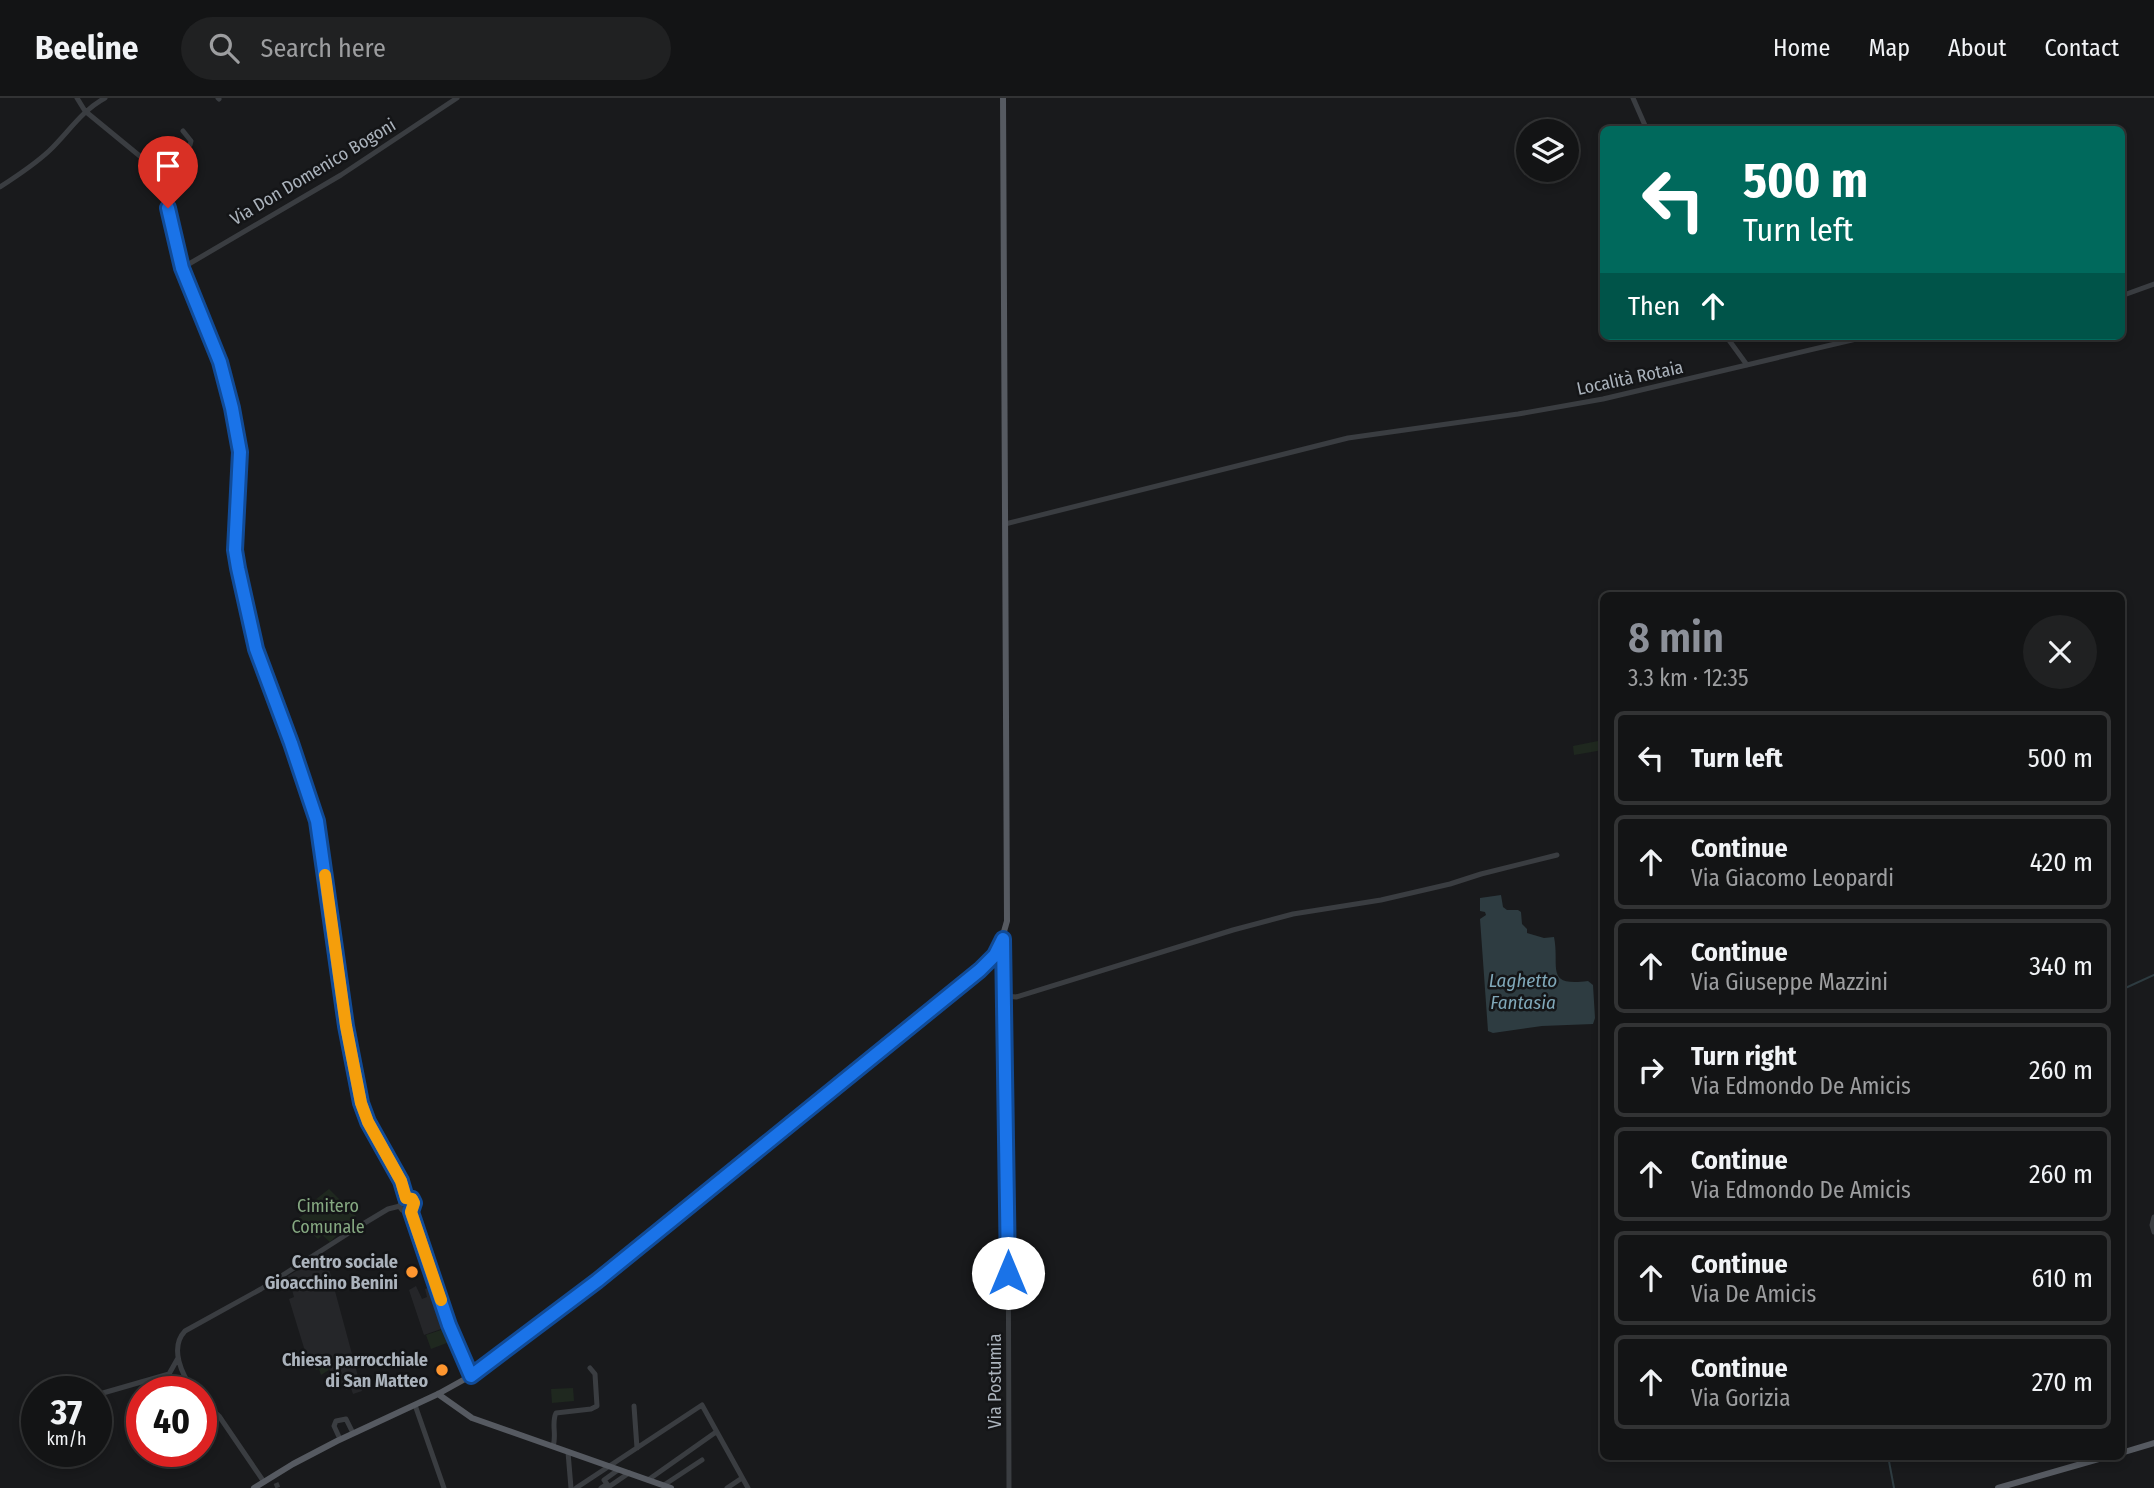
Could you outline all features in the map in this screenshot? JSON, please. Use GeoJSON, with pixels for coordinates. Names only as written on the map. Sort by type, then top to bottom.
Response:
{"type":"FeatureCollection","features":[{"type":"Feature","properties":{"kind":"main road"},"geometry":{"type":"LineString","coordinates":[[254,1488],[275,1479],[340,1439],[471,1376],[609,1271],[980,970],[995,955],[1007,922],[1003,98]]}},
{"type":"Feature","properties":{"kind":"main road"},"geometry":{"type":"LineString","coordinates":[[438,1394],[472,1418],[668,1487]]}},
{"type":"Feature","properties":{"kind":"main road"},"geometry":{"type":"LineString","coordinates":[[2125,1451],[2154,1443]]}},
{"type":"Feature","properties":{"kind":"main road"},"geometry":{"type":"LineString","coordinates":[[1998,1488],[2095,1460]]}},
{"type":"Feature","properties":{"kind":"street"},"geometry":{"type":"LineString","coordinates":[[77,98],[85,111],[153,168],[163,186],[182,268],[220,362],[240,452],[235,550],[256,649],[317,821],[346,1026],[361,1103],[368,1122],[401,1181],[406,1198]]}},
{"type":"Feature","properties":{"kind":"street"},"geometry":{"type":"LineString","coordinates":[[0,187],[28,169],[51,149],[85,111],[105,98]]}},
{"type":"Feature","properties":{"kind":"street","name":"Via Don Domenico Bogoni"},"geometry":{"type":"LineString","coordinates":[[182,268],[341,175],[457,98]]}},
{"type":"Feature","properties":{"kind":"street"},"geometry":{"type":"LineString","coordinates":[[1633,98],[1645,126]]}},
{"type":"Feature","properties":{"kind":"street"},"geometry":{"type":"LineString","coordinates":[[153,168],[190,145],[191,141],[183,131]]}},
{"type":"Feature","properties":{"kind":"street"},"geometry":{"type":"LineString","coordinates":[[2125,295],[2154,284]]}},
{"type":"Feature","properties":{"kind":"street"},"geometry":{"type":"LineString","coordinates":[[1730,340],[1747,365]]}},
{"type":"Feature","properties":{"kind":"street","name":"Località Rotaia"},"geometry":{"type":"LineString","coordinates":[[1005,524],[1348,438],[1603,399],[1852,340]]}},
{"type":"Feature","properties":{"kind":"street"},"geometry":{"type":"LineString","coordinates":[[1006,996],[1026,995],[1233,930],[1293,914],[1372,902],[1557,855]]}},
{"type":"Feature","properties":{"kind":"street","name":"Via Postumia"},"geometry":{"type":"LineString","coordinates":[[1003,939],[1006,996],[1009,1488]]}},
{"type":"Feature","properties":{"kind":"street"},"geometry":{"type":"LineString","coordinates":[[400,1206],[406,1198],[412,1199],[414,1203],[411,1212],[449,1325],[471,1376]]}},
{"type":"Feature","properties":{"kind":"street"},"geometry":{"type":"LineString","coordinates":[[400,1206],[404,1212],[411,1212]]}},
{"type":"Feature","properties":{"kind":"street"},"geometry":{"type":"LineString","coordinates":[[183,1376],[178,1358],[178,1341],[191,1327],[257,1291],[388,1209],[400,1206]]}},
{"type":"Feature","properties":{"kind":"street"},"geometry":{"type":"LineString","coordinates":[[2154,1217],[2151,1225],[2154,1232]]}},
{"type":"Feature","properties":{"kind":"street"},"geometry":{"type":"LineString","coordinates":[[553,1446],[553,1419],[556,1413],[592,1409],[597,1406],[595,1374],[590,1368]]}},
{"type":"Feature","properties":{"kind":"street"},"geometry":{"type":"LineString","coordinates":[[112,1390],[181,1373]]}},
{"type":"Feature","properties":{"kind":"street"},"geometry":{"type":"LineString","coordinates":[[415,1405],[444,1488]]}},
{"type":"Feature","properties":{"kind":"street"},"geometry":{"type":"LineString","coordinates":[[568,1452],[573,1488],[702,1405],[748,1488]]}},
{"type":"Feature","properties":{"kind":"street"},"geometry":{"type":"LineString","coordinates":[[634,1406],[637,1448]]}},
{"type":"Feature","properties":{"kind":"street"},"geometry":{"type":"LineString","coordinates":[[217,1414],[264,1482]]}},
{"type":"Feature","properties":{"kind":"street"},"geometry":{"type":"LineString","coordinates":[[340,1439],[334,1426],[336,1421],[346,1419],[353,1433]]}},
{"type":"Feature","properties":{"kind":"street"},"geometry":{"type":"LineString","coordinates":[[648,1480],[716,1432]]}},
{"type":"Feature","properties":{"kind":"street"},"geometry":{"type":"LineString","coordinates":[[668,1487],[702,1460]]}},
{"type":"Feature","properties":{"kind":"street"},"geometry":{"type":"LineString","coordinates":[[601,1488],[607,1484],[604,1480],[618,1469]]}},
{"type":"Feature","properties":{"kind":"street"},"geometry":{"type":"LineString","coordinates":[[607,1488],[629,1473]]}},
{"type":"Feature","properties":{"kind":"street"},"geometry":{"type":"LineString","coordinates":[[727,1488],[742,1478]]}},
{"type":"Feature","properties":{"kind":"shaded area"},"geometry":{"type":"Polygon","coordinates":[[[325,1254],[362,1391],[353,1394],[351,1388],[346,1390],[343,1384],[336,1389],[325,1356],[308,1361],[289,1299],[294,1297],[288,1276],[325,1254]]]}},
{"type":"Feature","properties":{"kind":"shaded area"},"geometry":{"type":"Polygon","coordinates":[[[416,1286],[422,1299],[427,1297],[425,1289],[430,1287],[434,1290],[447,1327],[424,1335],[409,1290],[416,1286]]]}},
{"type":"Feature","properties":{"kind":"green space"},"geometry":{"type":"Polygon","coordinates":[[[1600,741],[1600,751],[1574,755],[1573,746],[1600,741]]]}},
{"type":"Feature","properties":{"kind":"green space","name":"Cimitero Comunale"},"geometry":{"type":"Polygon","coordinates":[[[329,1189],[356,1216],[330,1242],[322,1235],[318,1239],[296,1220],[329,1189]]]}},
{"type":"Feature","properties":{"kind":"green space"},"geometry":{"type":"Polygon","coordinates":[[[447,1328],[452,1341],[431,1349],[426,1335],[447,1328]]]}},
{"type":"Feature","properties":{"kind":"green space"},"geometry":{"type":"Polygon","coordinates":[[[325,1356],[329,1370],[321,1375],[312,1360],[325,1356]]]}},
{"type":"Feature","properties":{"kind":"green space"},"geometry":{"type":"Polygon","coordinates":[[[573,1388],[574,1401],[552,1403],[551,1389],[573,1388]]]}},
{"type":"Feature","properties":{"kind":"water","name":"Laghetto Fantasia"},"geometry":{"type":"Polygon","coordinates":[[[1501,895],[1503,907],[1521,912],[1522,924],[1527,933],[1544,938],[1554,937],[1559,978],[1574,982],[1588,981],[1593,985],[1593,1024],[1542,1026],[1493,1033],[1488,1031],[1480,919],[1486,915],[1480,911],[1480,898],[1501,895]]]}},
{"type":"Feature","properties":{"kind":"waterway"},"geometry":{"type":"LineString","coordinates":[[2125,988],[2154,975]]}},
{"type":"Feature","properties":{"kind":"waterway"},"geometry":{"type":"LineString","coordinates":[[1889,1460],[1894,1488]]}},
{"type":"Feature","properties":{"kind":"tunnel"},"geometry":{"type":"LineString","coordinates":[[276,1483],[278,1488]]}},
{"type":"Feature","properties":{"kind":"slow traffic"},"geometry":{"type":"LineString","coordinates":[[325,875],[346,1026],[361,1103],[368,1122],[401,1181],[406,1198],[412,1199],[414,1203],[411,1212],[441,1300]]}},
{"type":"Feature","properties":{"kind":"place","name":"Centro sociale Gioacchino Benini"},"geometry":{"type":"Point","coordinates":[412,1272]}},
{"type":"Feature","properties":{"kind":"place","name":"Chiesa parrocchiale di San Matteo"},"geometry":{"type":"Point","coordinates":[442,1370]}},
{"type":"Feature","properties":{"kind":"route"},"geometry":{"type":"LineString","coordinates":[[168,208],[182,268],[220,362],[232,408],[240,452],[235,550],[238,568],[256,649],[317,821],[346,1026],[361,1103],[368,1122],[401,1181],[406,1198],[412,1199],[414,1203],[411,1212],[449,1325],[471,1376],[597,1281],[980,970],[995,955],[1003,939],[1006,996],[1008,1273]]}}]}
